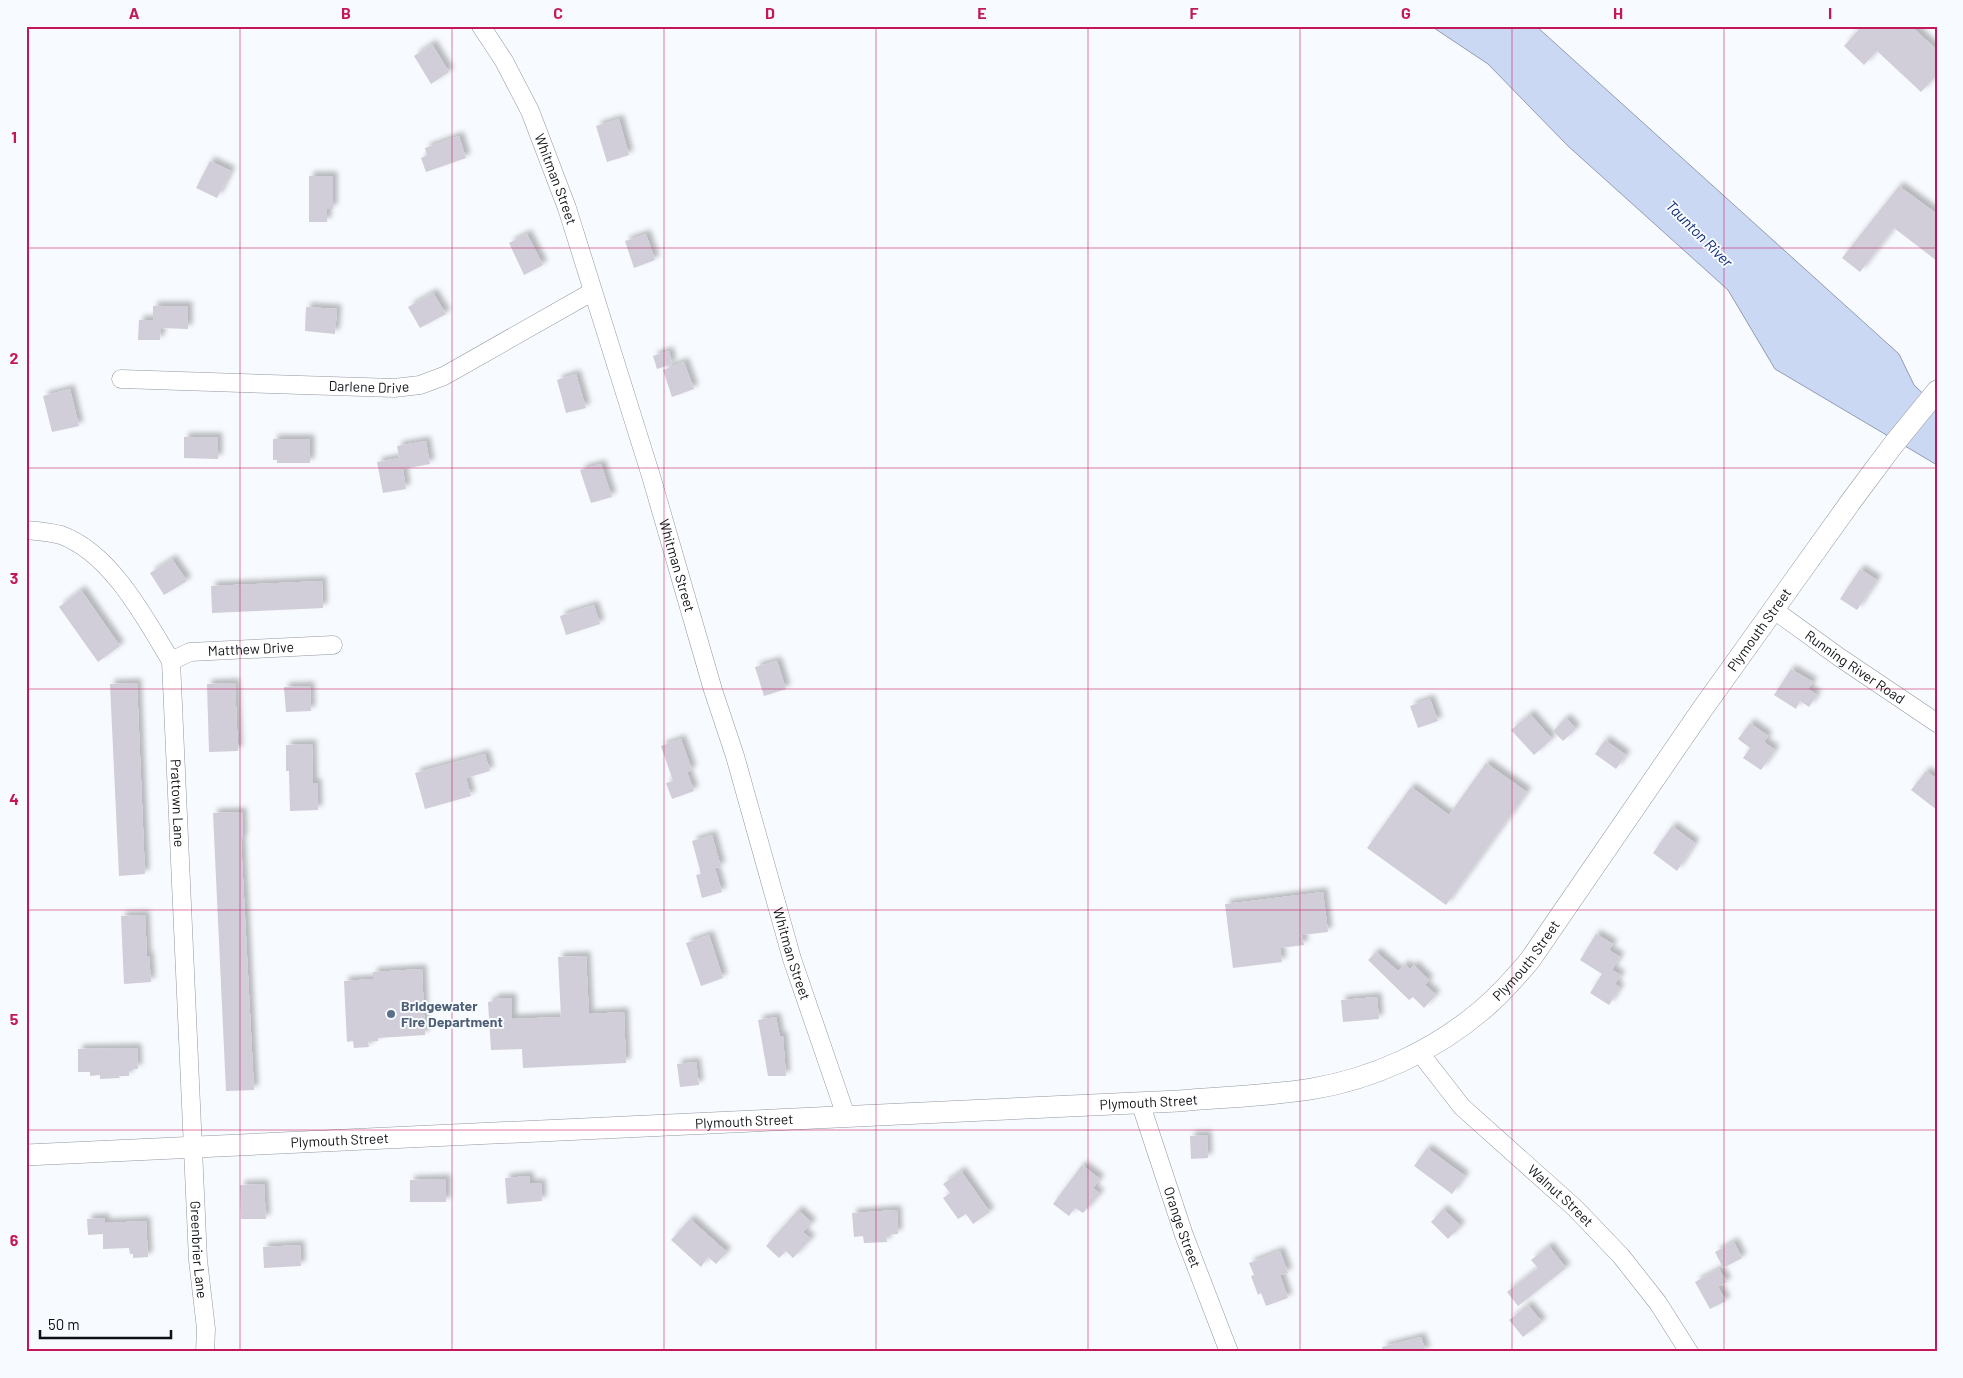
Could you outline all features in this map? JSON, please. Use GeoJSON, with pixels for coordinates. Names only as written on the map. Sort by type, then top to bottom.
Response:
{"type":"FeatureCollection","features":[{"type":"Feature","properties":{"kind":"main road","name":"Plymouth Street"},"geometry":{"type":"LineString","coordinates":[[26,1155],[1178,1101],[1310,1089],[1354,1078],[1420,1052],[1450,1034],[1483,1010],[1530,960],[1701,711],[1892,445],[1936,392]]}},
{"type":"Feature","properties":{"kind":"street","name":"Whitman Street"},"geometry":{"type":"LineString","coordinates":[[481,26],[504,61],[530,111],[566,208],[651,476],[713,690],[736,756],[792,959],[846,1116]]}},
{"type":"Feature","properties":{"kind":"street","name":"Darlene Drive"},"geometry":{"type":"LineString","coordinates":[[121,379],[394,388],[420,385],[444,376],[592,292]]}},
{"type":"Feature","properties":{"kind":"street","name":"Prattown Lane"},"geometry":{"type":"LineString","coordinates":[[26,530],[60,535],[78,544],[104,564],[141,611],[171,661],[193,1148]]}},
{"type":"Feature","properties":{"kind":"street","name":"Running River Road"},"geometry":{"type":"LineString","coordinates":[[1774,610],[1839,658],[1937,723]]}},
{"type":"Feature","properties":{"kind":"street","name":"Matthew Drive"},"geometry":{"type":"LineString","coordinates":[[171,661],[190,652],[333,645]]}},
{"type":"Feature","properties":{"kind":"street","name":"Walnut Street"},"geometry":{"type":"LineString","coordinates":[[1420,1052],[1462,1107],[1575,1208],[1621,1256],[1658,1303],[1689,1352]]}},
{"type":"Feature","properties":{"kind":"street","name":"Orange Street"},"geometry":{"type":"LineString","coordinates":[[1140,1102],[1184,1234],[1229,1352]]}},
{"type":"Feature","properties":{"kind":"street","name":"Greenbrier Lane"},"geometry":{"type":"LineString","coordinates":[[193,1148],[198,1260],[206,1329],[205,1352]]}},
{"type":"Feature","properties":{"kind":"water","name":"Taunton River"},"geometry":{"type":"Polygon","coordinates":[[[1431,26],[1536,26],[1899,354],[1914,385],[1937,407],[1937,465],[1775,369],[1728,290],[1568,146],[1488,64],[1431,26]]]}},
{"type":"Feature","properties":{"kind":"building"},"geometry":{"type":"Polygon","coordinates":[[[1862,26],[1911,26],[1937,50],[1937,75],[1921,92],[1877,51],[1864,65],[1844,46],[1862,26]]]}},
{"type":"Feature","properties":{"kind":"building"},"geometry":{"type":"Polygon","coordinates":[[[432,44],[449,72],[431,84],[414,56],[432,44]]]}},
{"type":"Feature","properties":{"kind":"building"},"geometry":{"type":"Polygon","coordinates":[[[619,119],[629,155],[607,162],[596,126],[619,119]]]}},
{"type":"Feature","properties":{"kind":"building"},"geometry":{"type":"Polygon","coordinates":[[[459,136],[466,158],[426,172],[421,158],[427,155],[425,148],[459,136]]]}},
{"type":"Feature","properties":{"kind":"building"},"geometry":{"type":"Polygon","coordinates":[[[210,161],[231,171],[217,198],[196,188],[210,161]]]}},
{"type":"Feature","properties":{"kind":"building"},"geometry":{"type":"Polygon","coordinates":[[[309,176],[333,176],[333,209],[327,209],[327,222],[309,222],[309,176]]]}},
{"type":"Feature","properties":{"kind":"building"},"geometry":{"type":"Polygon","coordinates":[[[1899,186],[1937,214],[1937,261],[1894,228],[1860,272],[1842,258],[1899,186]]]}},
{"type":"Feature","properties":{"kind":"building"},"geometry":{"type":"Polygon","coordinates":[[[527,234],[543,265],[524,275],[509,243],[527,234]]]}},
{"type":"Feature","properties":{"kind":"building"},"geometry":{"type":"Polygon","coordinates":[[[646,234],[655,260],[634,268],[625,241],[646,234]]]}},
{"type":"Feature","properties":{"kind":"building"},"geometry":{"type":"Polygon","coordinates":[[[433,293],[446,314],[420,328],[408,307],[433,293]]]}},
{"type":"Feature","properties":{"kind":"building"},"geometry":{"type":"Polygon","coordinates":[[[153,306],[188,306],[188,329],[161,328],[160,340],[138,340],[139,320],[153,320],[153,306]]]}},
{"type":"Feature","properties":{"kind":"building"},"geometry":{"type":"Polygon","coordinates":[[[306,307],[337,309],[335,334],[305,331],[306,307]]]}},
{"type":"Feature","properties":{"kind":"building"},"geometry":{"type":"Polygon","coordinates":[[[669,351],[672,364],[657,369],[653,356],[669,351]]]}},
{"type":"Feature","properties":{"kind":"building"},"geometry":{"type":"Polygon","coordinates":[[[684,362],[694,389],[672,397],[663,370],[684,362]]]}},
{"type":"Feature","properties":{"kind":"building"},"geometry":{"type":"Polygon","coordinates":[[[576,374],[586,408],[566,413],[557,380],[576,374]]]}},
{"type":"Feature","properties":{"kind":"building"},"geometry":{"type":"Polygon","coordinates":[[[70,389],[79,426],[52,432],[43,396],[70,389]]]}},
{"type":"Feature","properties":{"kind":"building"},"geometry":{"type":"Polygon","coordinates":[[[184,437],[218,437],[218,459],[184,458],[184,437]]]}},
{"type":"Feature","properties":{"kind":"building"},"geometry":{"type":"Polygon","coordinates":[[[273,439],[310,439],[310,463],[277,463],[277,460],[273,460],[273,439]]]}},
{"type":"Feature","properties":{"kind":"building"},"geometry":{"type":"Polygon","coordinates":[[[426,441],[430,464],[403,469],[406,489],[383,493],[377,462],[399,458],[397,446],[426,441]]]}},
{"type":"Feature","properties":{"kind":"building"},"geometry":{"type":"Polygon","coordinates":[[[601,464],[612,497],[591,503],[580,470],[601,464]]]}},
{"type":"Feature","properties":{"kind":"building"},"geometry":{"type":"Polygon","coordinates":[[[172,559],[187,581],[164,595],[150,573],[172,559]]]}},
{"type":"Feature","properties":{"kind":"building"},"geometry":{"type":"Polygon","coordinates":[[[1860,569],[1877,580],[1857,610],[1840,599],[1860,569]]]}},
{"type":"Feature","properties":{"kind":"building"},"geometry":{"type":"Polygon","coordinates":[[[322,581],[323,608],[212,613],[211,586],[322,581]]]}},
{"type":"Feature","properties":{"kind":"building"},"geometry":{"type":"Polygon","coordinates":[[[81,590],[120,646],[98,662],[59,607],[81,590]]]}},
{"type":"Feature","properties":{"kind":"building"},"geometry":{"type":"Polygon","coordinates":[[[594,605],[600,624],[566,635],[560,616],[594,605]]]}},
{"type":"Feature","properties":{"kind":"building"},"geometry":{"type":"Polygon","coordinates":[[[777,661],[786,689],[764,696],[755,667],[777,661]]]}},
{"type":"Feature","properties":{"kind":"building"},"geometry":{"type":"Polygon","coordinates":[[[1791,669],[1813,682],[1808,689],[1817,695],[1809,707],[1800,701],[1796,709],[1774,695],[1791,669]]]}},
{"type":"Feature","properties":{"kind":"building"},"geometry":{"type":"Polygon","coordinates":[[[137,683],[145,874],[119,876],[110,684],[137,683]]]}},
{"type":"Feature","properties":{"kind":"building"},"geometry":{"type":"Polygon","coordinates":[[[235,683],[238,751],[209,752],[207,684],[235,683]]]}},
{"type":"Feature","properties":{"kind":"building"},"geometry":{"type":"Polygon","coordinates":[[[310,686],[311,711],[286,712],[284,687],[310,686]]]}},
{"type":"Feature","properties":{"kind":"building"},"geometry":{"type":"Polygon","coordinates":[[[1430,699],[1438,721],[1418,728],[1410,706],[1430,699]]]}},
{"type":"Feature","properties":{"kind":"building"},"geometry":{"type":"Polygon","coordinates":[[[1530,714],[1552,739],[1534,755],[1511,730],[1530,714]]]}},
{"type":"Feature","properties":{"kind":"building"},"geometry":{"type":"Polygon","coordinates":[[[1566,718],[1576,729],[1563,741],[1553,731],[1566,718]]]}},
{"type":"Feature","properties":{"kind":"building"},"geometry":{"type":"Polygon","coordinates":[[[1750,723],[1768,736],[1764,742],[1775,750],[1761,770],[1743,758],[1750,748],[1738,739],[1750,723]]]}},
{"type":"Feature","properties":{"kind":"building"},"geometry":{"type":"Polygon","coordinates":[[[681,739],[692,770],[687,772],[694,791],[672,799],[666,783],[673,781],[661,746],[681,739]]]}},
{"type":"Feature","properties":{"kind":"building"},"geometry":{"type":"Polygon","coordinates":[[[1605,740],[1626,755],[1616,769],[1595,754],[1605,740]]]}},
{"type":"Feature","properties":{"kind":"building"},"geometry":{"type":"Polygon","coordinates":[[[312,744],[313,783],[317,783],[318,810],[290,811],[289,771],[286,771],[286,745],[312,744]]]}},
{"type":"Feature","properties":{"kind":"building"},"geometry":{"type":"Polygon","coordinates":[[[485,754],[490,771],[466,778],[471,796],[425,809],[415,773],[485,754]]]}},
{"type":"Feature","properties":{"kind":"building"},"geometry":{"type":"Polygon","coordinates":[[[1486,763],[1527,792],[1446,905],[1367,848],[1411,787],[1449,815],[1486,763]]]}},
{"type":"Feature","properties":{"kind":"building"},"geometry":{"type":"Polygon","coordinates":[[[1926,771],[1937,779],[1937,810],[1911,790],[1926,771]]]}},
{"type":"Feature","properties":{"kind":"building"},"geometry":{"type":"Polygon","coordinates":[[[242,812],[243,839],[241,839],[254,1090],[226,1091],[213,813],[242,812]]]}},
{"type":"Feature","properties":{"kind":"building"},"geometry":{"type":"Polygon","coordinates":[[[1672,826],[1695,843],[1677,871],[1653,853],[1672,826]]]}},
{"type":"Feature","properties":{"kind":"building"},"geometry":{"type":"Polygon","coordinates":[[[712,835],[721,867],[715,868],[722,892],[702,898],[696,875],[701,874],[692,841],[712,835]]]}},
{"type":"Feature","properties":{"kind":"building"},"geometry":{"type":"Polygon","coordinates":[[[1323,892],[1328,932],[1302,935],[1304,945],[1280,948],[1282,962],[1233,968],[1225,904],[1323,892]]]}},
{"type":"Feature","properties":{"kind":"building"},"geometry":{"type":"Polygon","coordinates":[[[145,915],[147,956],[149,956],[151,982],[124,984],[121,916],[145,915]]]}},
{"type":"Feature","properties":{"kind":"building"},"geometry":{"type":"Polygon","coordinates":[[[1596,934],[1613,944],[1609,950],[1620,957],[1612,970],[1621,975],[1615,984],[1620,988],[1609,1005],[1590,993],[1602,974],[1580,960],[1596,934]]]}},
{"type":"Feature","properties":{"kind":"building"},"geometry":{"type":"Polygon","coordinates":[[[709,935],[723,978],[701,986],[686,943],[709,935]]]}},
{"type":"Feature","properties":{"kind":"building"},"geometry":{"type":"Polygon","coordinates":[[[1376,952],[1398,971],[1405,964],[1410,969],[1414,965],[1429,980],[1425,985],[1436,995],[1424,1008],[1413,997],[1409,1000],[1368,960],[1376,952]]]}},
{"type":"Feature","properties":{"kind":"building"},"geometry":{"type":"Polygon","coordinates":[[[586,956],[589,1014],[624,1012],[626,1063],[523,1068],[522,1049],[491,1050],[488,1002],[494,1001],[494,998],[512,998],[512,1019],[561,1017],[558,957],[586,956]]]}},
{"type":"Feature","properties":{"kind":"building"},"geometry":{"type":"Polygon","coordinates":[[[422,969],[425,1035],[378,1038],[378,1041],[368,1042],[369,1047],[354,1048],[353,1041],[347,1042],[344,981],[373,979],[373,972],[422,969]]]}},
{"type":"Feature","properties":{"kind":"building"},"geometry":{"type":"Polygon","coordinates":[[[1377,997],[1379,1019],[1343,1022],[1341,1000],[1377,997]]]}},
{"type":"Feature","properties":{"kind":"building"},"geometry":{"type":"Polygon","coordinates":[[[776,1017],[780,1037],[783,1036],[786,1076],[768,1076],[758,1020],[776,1017]]]}},
{"type":"Feature","properties":{"kind":"building"},"geometry":{"type":"Polygon","coordinates":[[[137,1048],[138,1069],[129,1069],[129,1076],[100,1079],[100,1075],[90,1076],[90,1072],[78,1072],[78,1049],[137,1048]]]}},
{"type":"Feature","properties":{"kind":"building"},"geometry":{"type":"Polygon","coordinates":[[[696,1062],[699,1085],[680,1087],[677,1064],[696,1062]]]}},
{"type":"Feature","properties":{"kind":"building"},"geometry":{"type":"Polygon","coordinates":[[[1207,1135],[1208,1158],[1191,1159],[1190,1136],[1207,1135]]]}},
{"type":"Feature","properties":{"kind":"building"},"geometry":{"type":"Polygon","coordinates":[[[1427,1148],[1465,1176],[1452,1194],[1414,1166],[1427,1148]]]}},
{"type":"Feature","properties":{"kind":"building"},"geometry":{"type":"Polygon","coordinates":[[[1082,1165],[1100,1179],[1093,1188],[1100,1194],[1083,1213],[1075,1208],[1069,1216],[1053,1204],[1082,1165]]]}},
{"type":"Feature","properties":{"kind":"building"},"geometry":{"type":"Polygon","coordinates":[[[961,1171],[990,1212],[973,1224],[966,1214],[958,1219],[943,1198],[950,1193],[943,1184],[961,1171]]]}},
{"type":"Feature","properties":{"kind":"building"},"geometry":{"type":"Polygon","coordinates":[[[529,1176],[530,1184],[541,1183],[542,1201],[507,1204],[505,1178],[529,1176]]]}},
{"type":"Feature","properties":{"kind":"building"},"geometry":{"type":"Polygon","coordinates":[[[446,1179],[446,1202],[410,1202],[410,1180],[446,1179]]]}},
{"type":"Feature","properties":{"kind":"building"},"geometry":{"type":"Polygon","coordinates":[[[264,1184],[266,1219],[241,1219],[240,1185],[264,1184]]]}},
{"type":"Feature","properties":{"kind":"building"},"geometry":{"type":"Polygon","coordinates":[[[1443,1209],[1461,1226],[1448,1239],[1431,1222],[1443,1209]]]}},
{"type":"Feature","properties":{"kind":"building"},"geometry":{"type":"Polygon","coordinates":[[[798,1210],[812,1223],[803,1232],[811,1239],[793,1258],[786,1251],[779,1258],[766,1246],[798,1210]]]}},
{"type":"Feature","properties":{"kind":"building"},"geometry":{"type":"Polygon","coordinates":[[[897,1210],[898,1234],[886,1235],[887,1242],[864,1243],[863,1236],[854,1237],[852,1213],[897,1210]]]}},
{"type":"Feature","properties":{"kind":"building"},"geometry":{"type":"Polygon","coordinates":[[[105,1218],[105,1223],[146,1221],[148,1257],[133,1258],[129,1248],[103,1249],[103,1234],[88,1235],[87,1219],[105,1218]]]}},
{"type":"Feature","properties":{"kind":"building"},"geometry":{"type":"Polygon","coordinates":[[[690,1219],[727,1252],[716,1264],[708,1257],[701,1267],[671,1240],[690,1219]]]}},
{"type":"Feature","properties":{"kind":"building"},"geometry":{"type":"Polygon","coordinates":[[[1734,1242],[1742,1258],[1723,1268],[1715,1252],[1734,1242]]]}},
{"type":"Feature","properties":{"kind":"building"},"geometry":{"type":"Polygon","coordinates":[[[300,1245],[301,1266],[264,1268],[263,1247],[300,1245]]]}},
{"type":"Feature","properties":{"kind":"building"},"geometry":{"type":"Polygon","coordinates":[[[1549,1246],[1566,1268],[1518,1306],[1507,1292],[1538,1268],[1531,1260],[1549,1246]]]}},
{"type":"Feature","properties":{"kind":"building"},"geometry":{"type":"Polygon","coordinates":[[[1280,1251],[1288,1273],[1280,1275],[1288,1298],[1266,1306],[1261,1293],[1258,1295],[1251,1276],[1254,1275],[1249,1263],[1280,1251]]]}},
{"type":"Feature","properties":{"kind":"building"},"geometry":{"type":"Polygon","coordinates":[[[1719,1269],[1727,1282],[1718,1287],[1726,1301],[1710,1309],[1695,1282],[1719,1269]]]}},
{"type":"Feature","properties":{"kind":"building"},"geometry":{"type":"Polygon","coordinates":[[[1528,1305],[1542,1322],[1523,1337],[1509,1320],[1528,1305]]]}},
{"type":"Feature","properties":{"kind":"building"},"geometry":{"type":"Polygon","coordinates":[[[1421,1337],[1426,1352],[1383,1352],[1382,1347],[1421,1337]]]}},
{"type":"Feature","properties":{"kind":"place","name":"Bridgewater Fire Department"},"geometry":{"type":"Point","coordinates":[391,1014]}}]}
